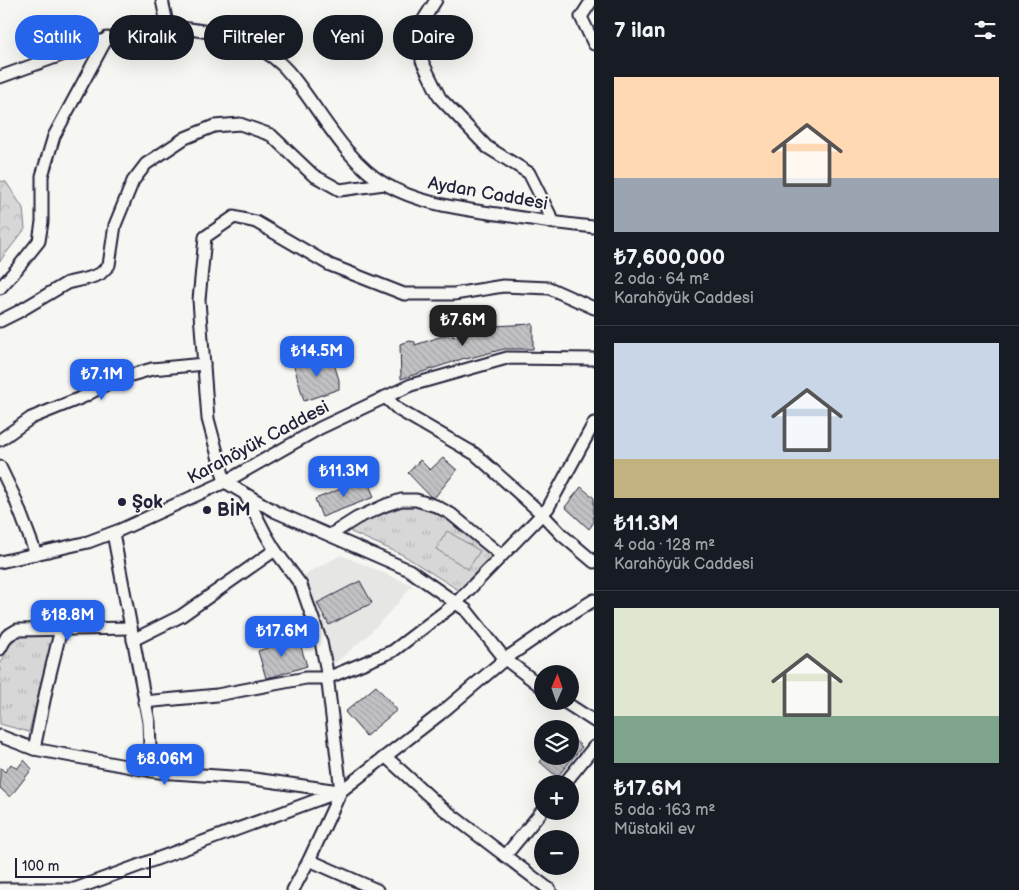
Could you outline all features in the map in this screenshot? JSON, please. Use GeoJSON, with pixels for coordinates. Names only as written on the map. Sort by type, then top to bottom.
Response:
{"type":"FeatureCollection","features":[{"type":"Feature","properties":{"kind":"street"},"geometry":{"type":"LineString","coordinates":[[162,0],[165,15]]}},
{"type":"Feature","properties":{"kind":"street"},"geometry":{"type":"LineString","coordinates":[[436,0],[424,19],[422,61],[440,98],[487,147],[529,173],[554,223]]}},
{"type":"Feature","properties":{"kind":"street"},"geometry":{"type":"LineString","coordinates":[[592,0],[581,17],[594,44]]}},
{"type":"Feature","properties":{"kind":"street","name":"Aydan Caddesi"},"geometry":{"type":"LineString","coordinates":[[194,30],[210,32],[247,42],[278,60],[291,74],[344,146],[368,173],[384,184],[411,196],[443,206],[554,223],[594,227]]}},
{"type":"Feature","properties":{"kind":"street"},"geometry":{"type":"LineString","coordinates":[[0,288],[38,241],[42,222],[42,176],[54,136],[107,38]]}},
{"type":"Feature","properties":{"kind":"street","name":"Aydan Caddesi"},"geometry":{"type":"LineString","coordinates":[[0,77],[107,38]]}},
{"type":"Feature","properties":{"kind":"street"},"geometry":{"type":"LineString","coordinates":[[0,321],[67,283],[100,274],[109,266],[115,225],[133,181],[146,164],[185,138],[214,126],[240,124],[271,135],[313,175],[340,190],[384,184]]}},
{"type":"Feature","properties":{"kind":"street"},"geometry":{"type":"LineString","coordinates":[[534,681],[505,659],[466,610],[409,570],[276,512],[224,482],[208,419],[199,300],[206,237],[234,217],[256,222],[330,265],[404,294],[454,294],[503,286],[549,288],[594,308]]}},
{"type":"Feature","properties":{"kind":"street","name":"Karahöyük Caddesi"},"geometry":{"type":"LineString","coordinates":[[0,562],[88,542],[113,533],[224,482],[320,428],[412,385],[507,358],[594,359]]}},
{"type":"Feature","properties":{"kind":"street"},"geometry":{"type":"LineString","coordinates":[[0,440],[31,418],[83,397],[114,380],[152,369],[204,364]]}},
{"type":"Feature","properties":{"kind":"street"},"geometry":{"type":"LineString","coordinates":[[385,397],[399,410],[475,454],[542,514],[562,535],[594,562]]}},
{"type":"Feature","properties":{"kind":"street"},"geometry":{"type":"LineString","coordinates":[[144,702],[217,694],[306,678],[327,678],[393,651],[456,603],[548,508],[594,423]]}},
{"type":"Feature","properties":{"kind":"street"},"geometry":{"type":"LineString","coordinates":[[0,467],[14,496],[36,554]]}},
{"type":"Feature","properties":{"kind":"street"},"geometry":{"type":"LineString","coordinates":[[245,494],[275,550],[302,585],[321,642],[341,791],[293,890]]}},
{"type":"Feature","properties":{"kind":"street"},"geometry":{"type":"LineString","coordinates":[[330,535],[357,518],[386,505],[401,500],[416,500],[436,506],[452,514],[501,555]]}},
{"type":"Feature","properties":{"kind":"street"},"geometry":{"type":"LineString","coordinates":[[113,533],[149,722],[151,771]]}},
{"type":"Feature","properties":{"kind":"street"},"geometry":{"type":"LineString","coordinates":[[0,649],[7,636],[17,630],[61,629],[132,634],[181,616],[275,550]]}},
{"type":"Feature","properties":{"kind":"street"},"geometry":{"type":"LineString","coordinates":[[0,889],[75,889],[341,791],[440,714],[505,659],[594,600]]}},
{"type":"Feature","properties":{"kind":"street"},"geometry":{"type":"LineString","coordinates":[[34,749],[61,629]]}},
{"type":"Feature","properties":{"kind":"street"},"geometry":{"type":"LineString","coordinates":[[577,710],[594,721]]}},
{"type":"Feature","properties":{"kind":"street"},"geometry":{"type":"LineString","coordinates":[[0,736],[34,749],[151,771],[247,778],[341,791]]}},
{"type":"Feature","properties":{"kind":"street"},"geometry":{"type":"LineString","coordinates":[[571,775],[594,747]]}},
{"type":"Feature","properties":{"kind":"street"},"geometry":{"type":"LineString","coordinates":[[386,757],[442,807],[550,890]]}},
{"type":"Feature","properties":{"kind":"street"},"geometry":{"type":"LineString","coordinates":[[506,856],[535,820]]}},
{"type":"Feature","properties":{"kind":"street"},"geometry":{"type":"LineString","coordinates":[[309,860],[377,890]]}},
{"type":"Feature","properties":{"kind":"shaded area"},"geometry":{"type":"Polygon","coordinates":[[[341,555],[412,585],[367,636],[334,664],[302,576],[341,555]]]}},
{"type":"Feature","properties":{"kind":"green space"},"geometry":{"type":"Polygon","coordinates":[[[0,181],[6,182],[23,208],[25,229],[0,261],[0,181]]]}},
{"type":"Feature","properties":{"kind":"green space"},"geometry":{"type":"Polygon","coordinates":[[[403,507],[419,507],[430,510],[450,520],[469,534],[494,557],[460,591],[403,555],[351,532],[352,525],[403,507]]]}},
{"type":"Feature","properties":{"kind":"green space"},"geometry":{"type":"Polygon","coordinates":[[[447,531],[480,551],[468,569],[436,549],[447,531]]]}},
{"type":"Feature","properties":{"kind":"green space"},"geometry":{"type":"Polygon","coordinates":[[[53,635],[29,732],[0,724],[0,666],[6,651],[16,637],[53,635]]]}},
{"type":"Feature","properties":{"kind":"building"},"geometry":{"type":"Polygon","coordinates":[[[533,324],[533,349],[504,349],[465,358],[401,379],[400,344],[410,341],[415,342],[415,345],[452,333],[453,337],[494,326],[533,324]]]}},
{"type":"Feature","properties":{"kind":"building"},"geometry":{"type":"Polygon","coordinates":[[[328,355],[335,367],[339,380],[339,389],[304,401],[294,366],[328,355]]]}},
{"type":"Feature","properties":{"kind":"building"},"geometry":{"type":"Polygon","coordinates":[[[443,458],[457,470],[434,498],[408,473],[420,460],[430,470],[443,458]]]}},
{"type":"Feature","properties":{"kind":"building"},"geometry":{"type":"Polygon","coordinates":[[[367,479],[374,497],[322,517],[315,499],[367,479]]]}},
{"type":"Feature","properties":{"kind":"building"},"geometry":{"type":"Polygon","coordinates":[[[581,487],[594,498],[594,522],[589,529],[565,507],[581,487]]]}},
{"type":"Feature","properties":{"kind":"building"},"geometry":{"type":"Polygon","coordinates":[[[360,581],[372,603],[329,625],[317,603],[360,581]]]}},
{"type":"Feature","properties":{"kind":"building"},"geometry":{"type":"Polygon","coordinates":[[[298,638],[307,666],[266,678],[258,651],[298,638]]]}},
{"type":"Feature","properties":{"kind":"building"},"geometry":{"type":"Polygon","coordinates":[[[376,686],[397,710],[366,736],[345,712],[376,686]]]}},
{"type":"Feature","properties":{"kind":"building"},"geometry":{"type":"Polygon","coordinates":[[[24,760],[32,769],[10,797],[0,788],[0,767],[5,772],[11,764],[17,769],[24,760]]]}},
{"type":"Feature","properties":{"kind":"building"},"geometry":{"type":"Polygon","coordinates":[[[543,765],[567,765],[559,775],[555,775],[543,765]]]}},
{"type":"Feature","properties":{"kind":"place","name":"Şok"},"geometry":{"type":"Point","coordinates":[122,502]}},
{"type":"Feature","properties":{"kind":"place","name":"BİM"},"geometry":{"type":"Point","coordinates":[207,510]}}]}
